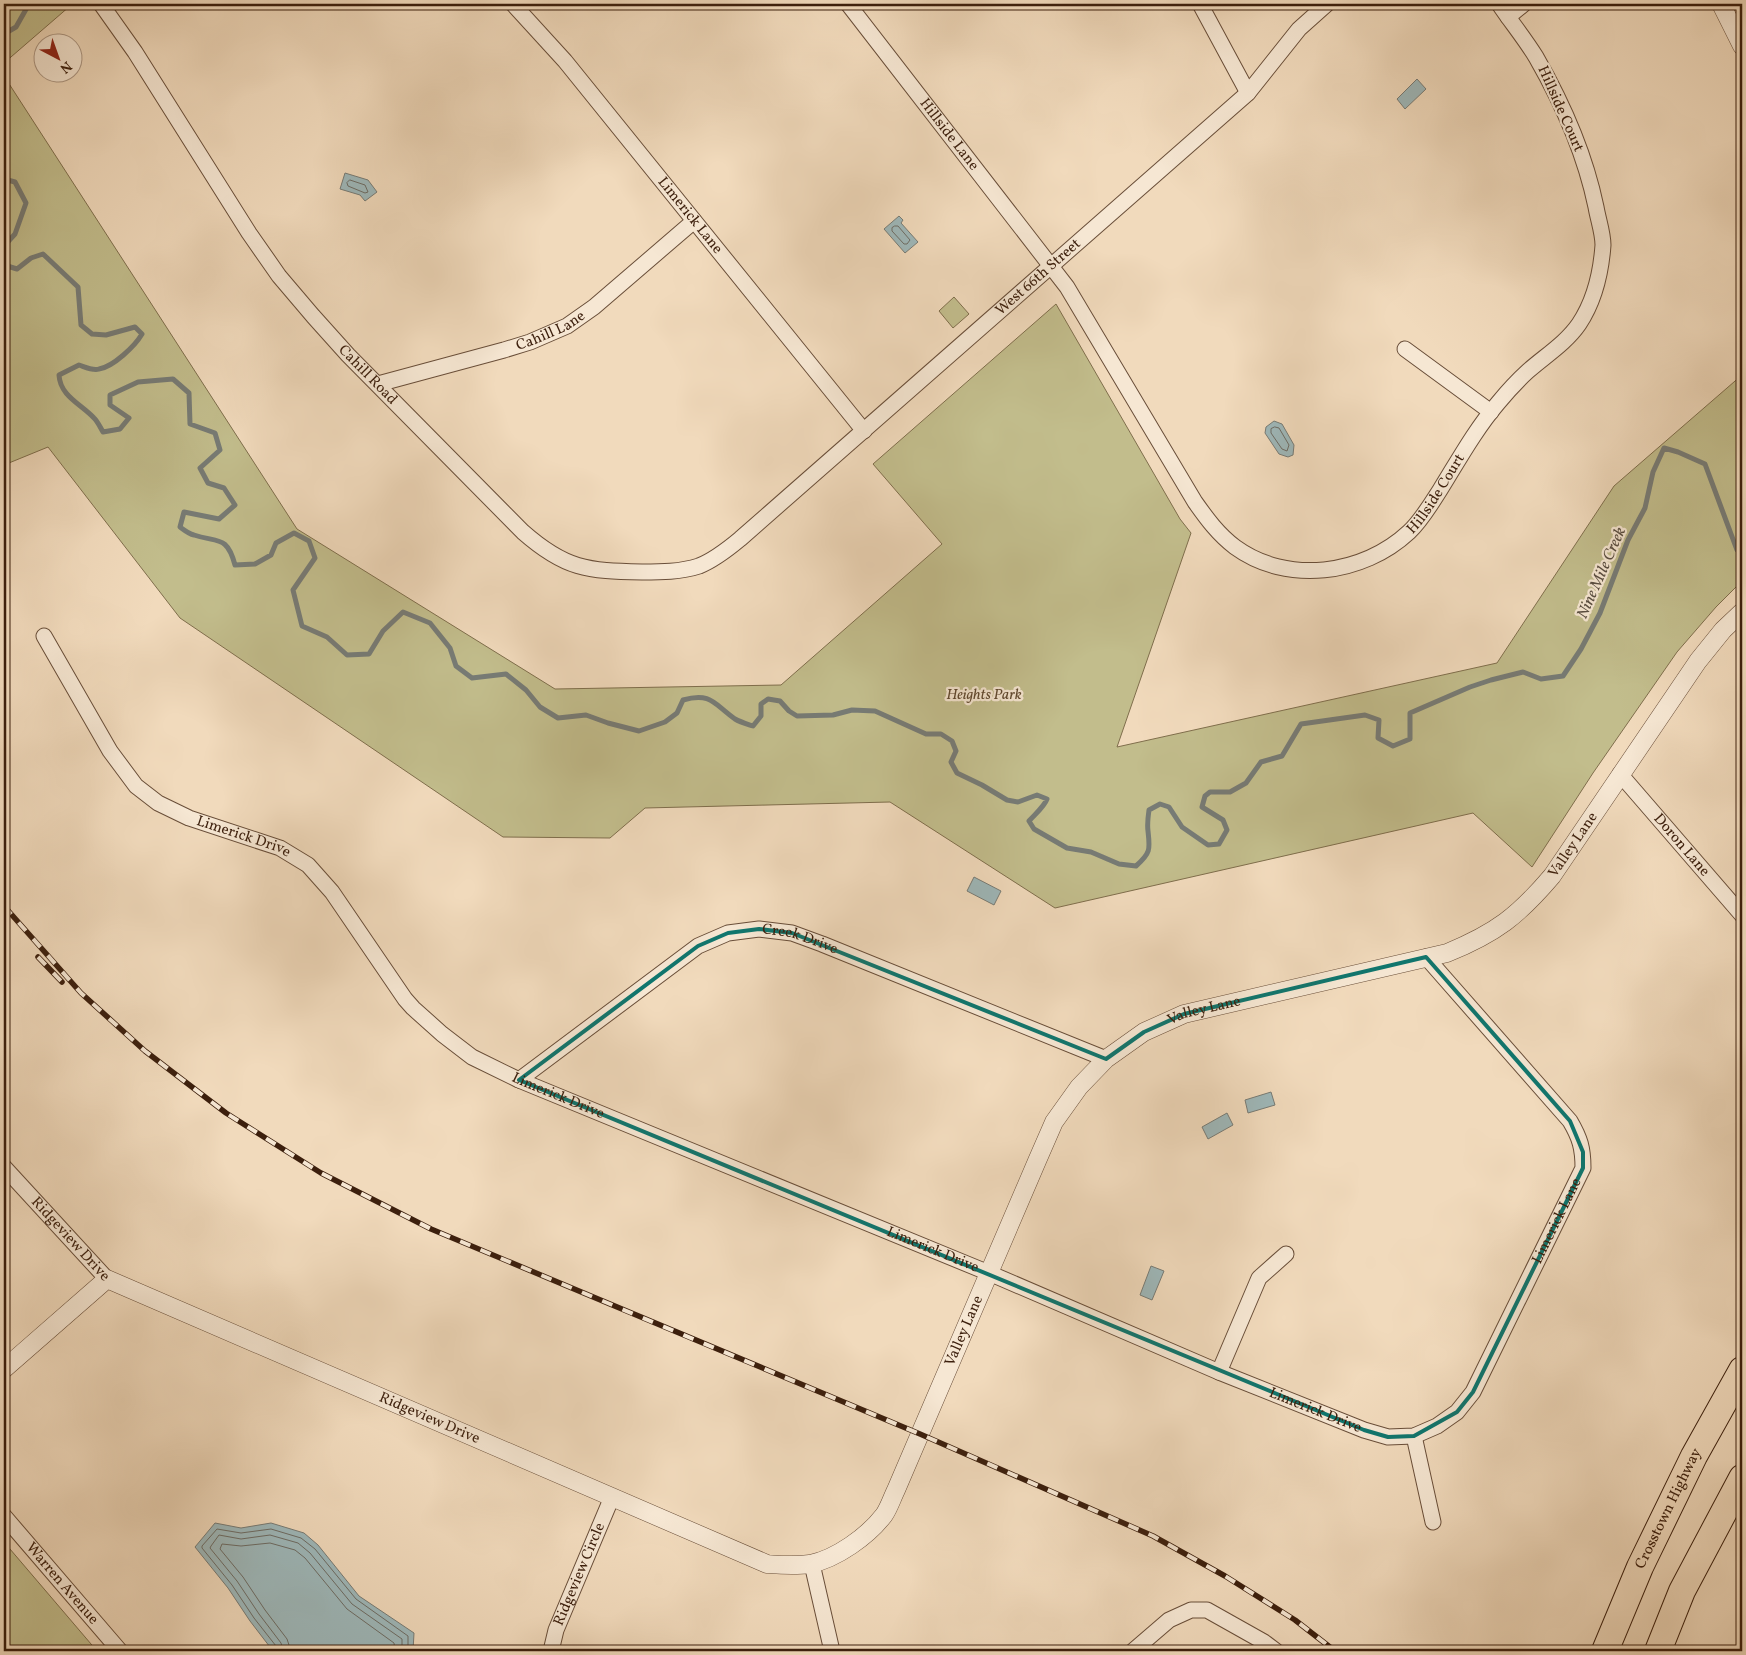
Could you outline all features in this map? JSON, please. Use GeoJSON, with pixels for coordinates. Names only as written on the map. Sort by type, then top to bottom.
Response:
{"type":"FeatureCollection","features":[{"type":"Feature","properties":{"kind":"highway","name":"Crosstown Highway"},"geometry":{"type":"LineString","coordinates":[[1605,1651],[1640,1567],[1694,1456],[1742,1370]]}},
{"type":"Feature","properties":{"kind":"highway"},"geometry":{"type":"LineString","coordinates":[[1658,1651],[1682,1591],[1742,1478]]}},
{"type":"Feature","properties":{"kind":"street","name":"Cahill Road"},"geometry":{"type":"LineString","coordinates":[[101,4],[134,52],[249,233],[312,316],[523,532],[541,548],[583,569],[606,572],[678,571],[700,566],[721,554],[740,539]]}},
{"type":"Feature","properties":{"kind":"street","name":"Limerick Lane"},"geometry":{"type":"LineString","coordinates":[[513,4],[565,61],[864,431]]}},
{"type":"Feature","properties":{"kind":"street","name":"Hillside Lane"},"geometry":{"type":"LineString","coordinates":[[848,4],[1051,266]]}},
{"type":"Feature","properties":{"kind":"street"},"geometry":{"type":"LineString","coordinates":[[1200,4],[1248,93]]}},
{"type":"Feature","properties":{"kind":"street","name":"West 66th Street"},"geometry":{"type":"LineString","coordinates":[[740,539],[1248,93],[1299,29],[1326,4]]}},
{"type":"Feature","properties":{"kind":"street","name":"Hillside Court"},"geometry":{"type":"LineString","coordinates":[[1051,266],[1067,287],[1195,502],[1213,528],[1236,548],[1264,563],[1294,570],[1325,570],[1356,564],[1384,550],[1409,532],[1428,508],[1491,412],[1527,372],[1558,346],[1578,325],[1592,299],[1601,270],[1603,242],[1593,193],[1571,127],[1559,100],[1535,56],[1498,4]]}},
{"type":"Feature","properties":{"kind":"street"},"geometry":{"type":"LineString","coordinates":[[1508,17],[1524,4]]}},
{"type":"Feature","properties":{"kind":"street"},"geometry":{"type":"LineString","coordinates":[[1722,7],[1742,31]]}},
{"type":"Feature","properties":{"kind":"street"},"geometry":{"type":"LineString","coordinates":[[1722,7],[1742,46]]}},
{"type":"Feature","properties":{"kind":"street","name":"Cahill Lane"},"geometry":{"type":"LineString","coordinates":[[378,384],[504,350],[530,342],[567,326],[594,307],[694,221]]}},
{"type":"Feature","properties":{"kind":"street"},"geometry":{"type":"LineString","coordinates":[[1405,349],[1491,412]]}},
{"type":"Feature","properties":{"kind":"street","name":"Valley Lane"},"geometry":{"type":"LineString","coordinates":[[812,1564],[844,1550],[865,1535],[884,1514],[1054,1122],[1080,1087],[1106,1059],[1144,1032],[1184,1014],[1447,953],[1477,941],[1505,923],[1531,901],[1552,876],[1698,661],[1723,630],[1742,612]]}},
{"type":"Feature","properties":{"kind":"street","name":"Limerick Drive"},"geometry":{"type":"LineString","coordinates":[[44,636],[110,752],[136,786],[158,803],[189,818],[280,848],[308,865],[332,892],[413,1008],[472,1057],[519,1080],[989,1273],[1219,1372],[1364,1430],[1388,1437],[1414,1436]]}},
{"type":"Feature","properties":{"kind":"street","name":"Doron Lane"},"geometry":{"type":"LineString","coordinates":[[1620,774],[1742,915]]}},
{"type":"Feature","properties":{"kind":"street","name":"Creek Drive"},"geometry":{"type":"LineString","coordinates":[[519,1080],[698,946],[728,934],[759,929],[792,933],[822,944],[1106,1059]]}},
{"type":"Feature","properties":{"kind":"street","name":"Limerick Lane"},"geometry":{"type":"LineString","coordinates":[[1414,1436],[1437,1426],[1457,1412],[1473,1392],[1583,1168],[1583,1152],[1579,1135],[1570,1121],[1426,957]]}},
{"type":"Feature","properties":{"kind":"street","name":"Ridgeview Drive"},"geometry":{"type":"LineString","coordinates":[[4,1167],[107,1279],[767,1564],[789,1566],[812,1564]]}},
{"type":"Feature","properties":{"kind":"street"},"geometry":{"type":"LineString","coordinates":[[1219,1372],[1259,1278],[1286,1254]]}},
{"type":"Feature","properties":{"kind":"street"},"geometry":{"type":"LineString","coordinates":[[4,1369],[107,1279]]}},
{"type":"Feature","properties":{"kind":"street"},"geometry":{"type":"LineString","coordinates":[[1414,1436],[1433,1522]]}},
{"type":"Feature","properties":{"kind":"street","name":"Ridgeview Circle"},"geometry":{"type":"LineString","coordinates":[[551,1651],[556,1630],[612,1497]]}},
{"type":"Feature","properties":{"kind":"street","name":"Warren Avenue"},"geometry":{"type":"LineString","coordinates":[[4,1516],[120,1651]]}},
{"type":"Feature","properties":{"kind":"street"},"geometry":{"type":"LineString","coordinates":[[812,1564],[832,1651]]}},
{"type":"Feature","properties":{"kind":"street"},"geometry":{"type":"LineString","coordinates":[[1133,1651],[1169,1620],[1191,1610],[1207,1610],[1264,1642],[1276,1651]]}},
{"type":"Feature","properties":{"kind":"highlighted area"},"geometry":{"type":"Polygon","coordinates":[[[759,929],[792,933],[1106,1059],[1144,1032],[1184,1014],[1426,957],[1570,1121],[1583,1152],[1583,1168],[1576,1184],[1473,1392],[1457,1412],[1414,1436],[1388,1437],[1364,1430],[519,1080],[698,946],[728,933],[759,929]]]}},
{"type":"Feature","properties":{"kind":"green space"},"geometry":{"type":"Polygon","coordinates":[[[4,4],[69,4],[70,6],[40,32],[32,32],[32,39],[4,63],[4,4]]]}},
{"type":"Feature","properties":{"kind":"green space","name":"Heights Park"},"geometry":{"type":"Polygon","coordinates":[[[4,76],[297,529],[555,689],[781,685],[942,544],[873,464],[1056,304],[1180,519],[1191,533],[1117,747],[1497,663],[1614,486],[1742,375],[1742,581],[1716,607],[1677,652],[1593,773],[1532,867],[1473,813],[1055,908],[890,802],[645,808],[610,838],[503,837],[180,618],[48,447],[4,465],[4,76]]]}},
{"type":"Feature","properties":{"kind":"green space"},"geometry":{"type":"Polygon","coordinates":[[[954,297],[969,314],[953,328],[939,311],[954,297]]]}},
{"type":"Feature","properties":{"kind":"green space"},"geometry":{"type":"Polygon","coordinates":[[[4,1542],[97,1651],[4,1651],[4,1542]]]}},
{"type":"Feature","properties":{"kind":"water"},"geometry":{"type":"Polygon","coordinates":[[[1417,79],[1426,89],[1405,109],[1397,99],[1417,79]]]}},
{"type":"Feature","properties":{"kind":"water"},"geometry":{"type":"Polygon","coordinates":[[[345,173],[368,180],[377,192],[365,201],[360,195],[340,189],[345,173]]]}},
{"type":"Feature","properties":{"kind":"water"},"geometry":{"type":"Polygon","coordinates":[[[899,216],[903,220],[901,223],[918,242],[905,253],[884,229],[899,216]]]}},
{"type":"Feature","properties":{"kind":"water"},"geometry":{"type":"Polygon","coordinates":[[[1274,421],[1282,424],[1294,445],[1293,455],[1288,457],[1279,454],[1265,433],[1266,427],[1274,421]]]}},
{"type":"Feature","properties":{"kind":"water"},"geometry":{"type":"Polygon","coordinates":[[[974,877],[1001,891],[994,905],[967,891],[974,877]]]}},
{"type":"Feature","properties":{"kind":"water"},"geometry":{"type":"Polygon","coordinates":[[[1271,1092],[1275,1105],[1248,1113],[1245,1100],[1271,1092]]]}},
{"type":"Feature","properties":{"kind":"water"},"geometry":{"type":"Polygon","coordinates":[[[1227,1113],[1233,1125],[1208,1139],[1202,1127],[1227,1113]]]}},
{"type":"Feature","properties":{"kind":"water"},"geometry":{"type":"Polygon","coordinates":[[[1151,1266],[1164,1271],[1152,1300],[1140,1295],[1151,1266]]]}},
{"type":"Feature","properties":{"kind":"water"},"geometry":{"type":"Polygon","coordinates":[[[215,1523],[241,1528],[271,1523],[304,1533],[318,1545],[359,1596],[414,1633],[413,1651],[273,1651],[228,1588],[195,1547],[215,1523]]]}},
{"type":"Feature","properties":{"kind":"waterway","name":"Nine Mile Creek"},"geometry":{"type":"LineString","coordinates":[[4,34],[16,27],[29,4]]}},
{"type":"Feature","properties":{"kind":"waterway","name":"Nine Mile Creek"},"geometry":{"type":"LineString","coordinates":[[4,179],[15,182],[26,203],[15,234],[4,246]]}},
{"type":"Feature","properties":{"kind":"waterway","name":"Nine Mile Creek"},"geometry":{"type":"LineString","coordinates":[[4,262],[4,265],[17,269],[31,258],[43,254],[78,287],[81,325],[92,334],[106,335],[135,327],[142,334],[123,355],[105,367],[94,370],[79,365],[59,375],[63,389],[94,418],[103,432],[120,429],[129,418],[110,405],[110,395],[138,382],[173,379],[189,393],[190,424],[215,433],[220,450],[200,468],[208,483],[224,488],[235,505],[219,519],[184,512],[180,527],[192,534],[225,544],[232,555],[235,565],[255,564],[271,555],[276,543],[294,533],[309,541],[315,558],[293,590],[302,626],[327,637],[347,655],[369,654],[383,631],[403,612],[430,623],[450,648],[456,666],[472,678],[506,674],[526,690],[540,707],[558,718],[586,715],[639,731],[665,722],[677,713],[683,700],[700,697],[717,704],[735,719],[753,726],[761,716],[761,704],[768,699],[780,701],[789,711],[797,716],[833,715],[852,710],[875,711],[926,734],[941,734],[952,741],[956,751],[951,762],[957,773],[1007,800],[1018,802],[1037,795],[1047,799],[1042,808],[1029,821],[1034,829],[1067,848],[1091,852],[1119,864],[1136,866],[1147,854],[1149,847],[1149,810],[1160,804],[1169,807],[1182,827],[1208,845],[1219,844],[1227,830],[1223,820],[1202,807],[1205,796],[1210,792],[1230,792],[1246,783],[1261,762],[1282,756],[1301,724],[1365,715],[1379,720],[1378,738],[1393,746],[1410,739],[1410,713],[1470,687],[1523,672],[1541,679],[1563,676],[1581,649],[1600,613],[1628,540],[1645,508],[1653,472],[1664,448],[1705,464],[1737,550],[1742,526]]}},
{"type":"Feature","properties":{"kind":"railway"},"geometry":{"type":"LineString","coordinates":[[4,906],[81,993],[145,1051],[226,1113],[321,1173],[431,1229],[920,1434],[1153,1536],[1225,1576],[1295,1620],[1335,1651]]}},
{"type":"Feature","properties":{"kind":"railway"},"geometry":{"type":"LineString","coordinates":[[38,957],[62,982]]}}]}
